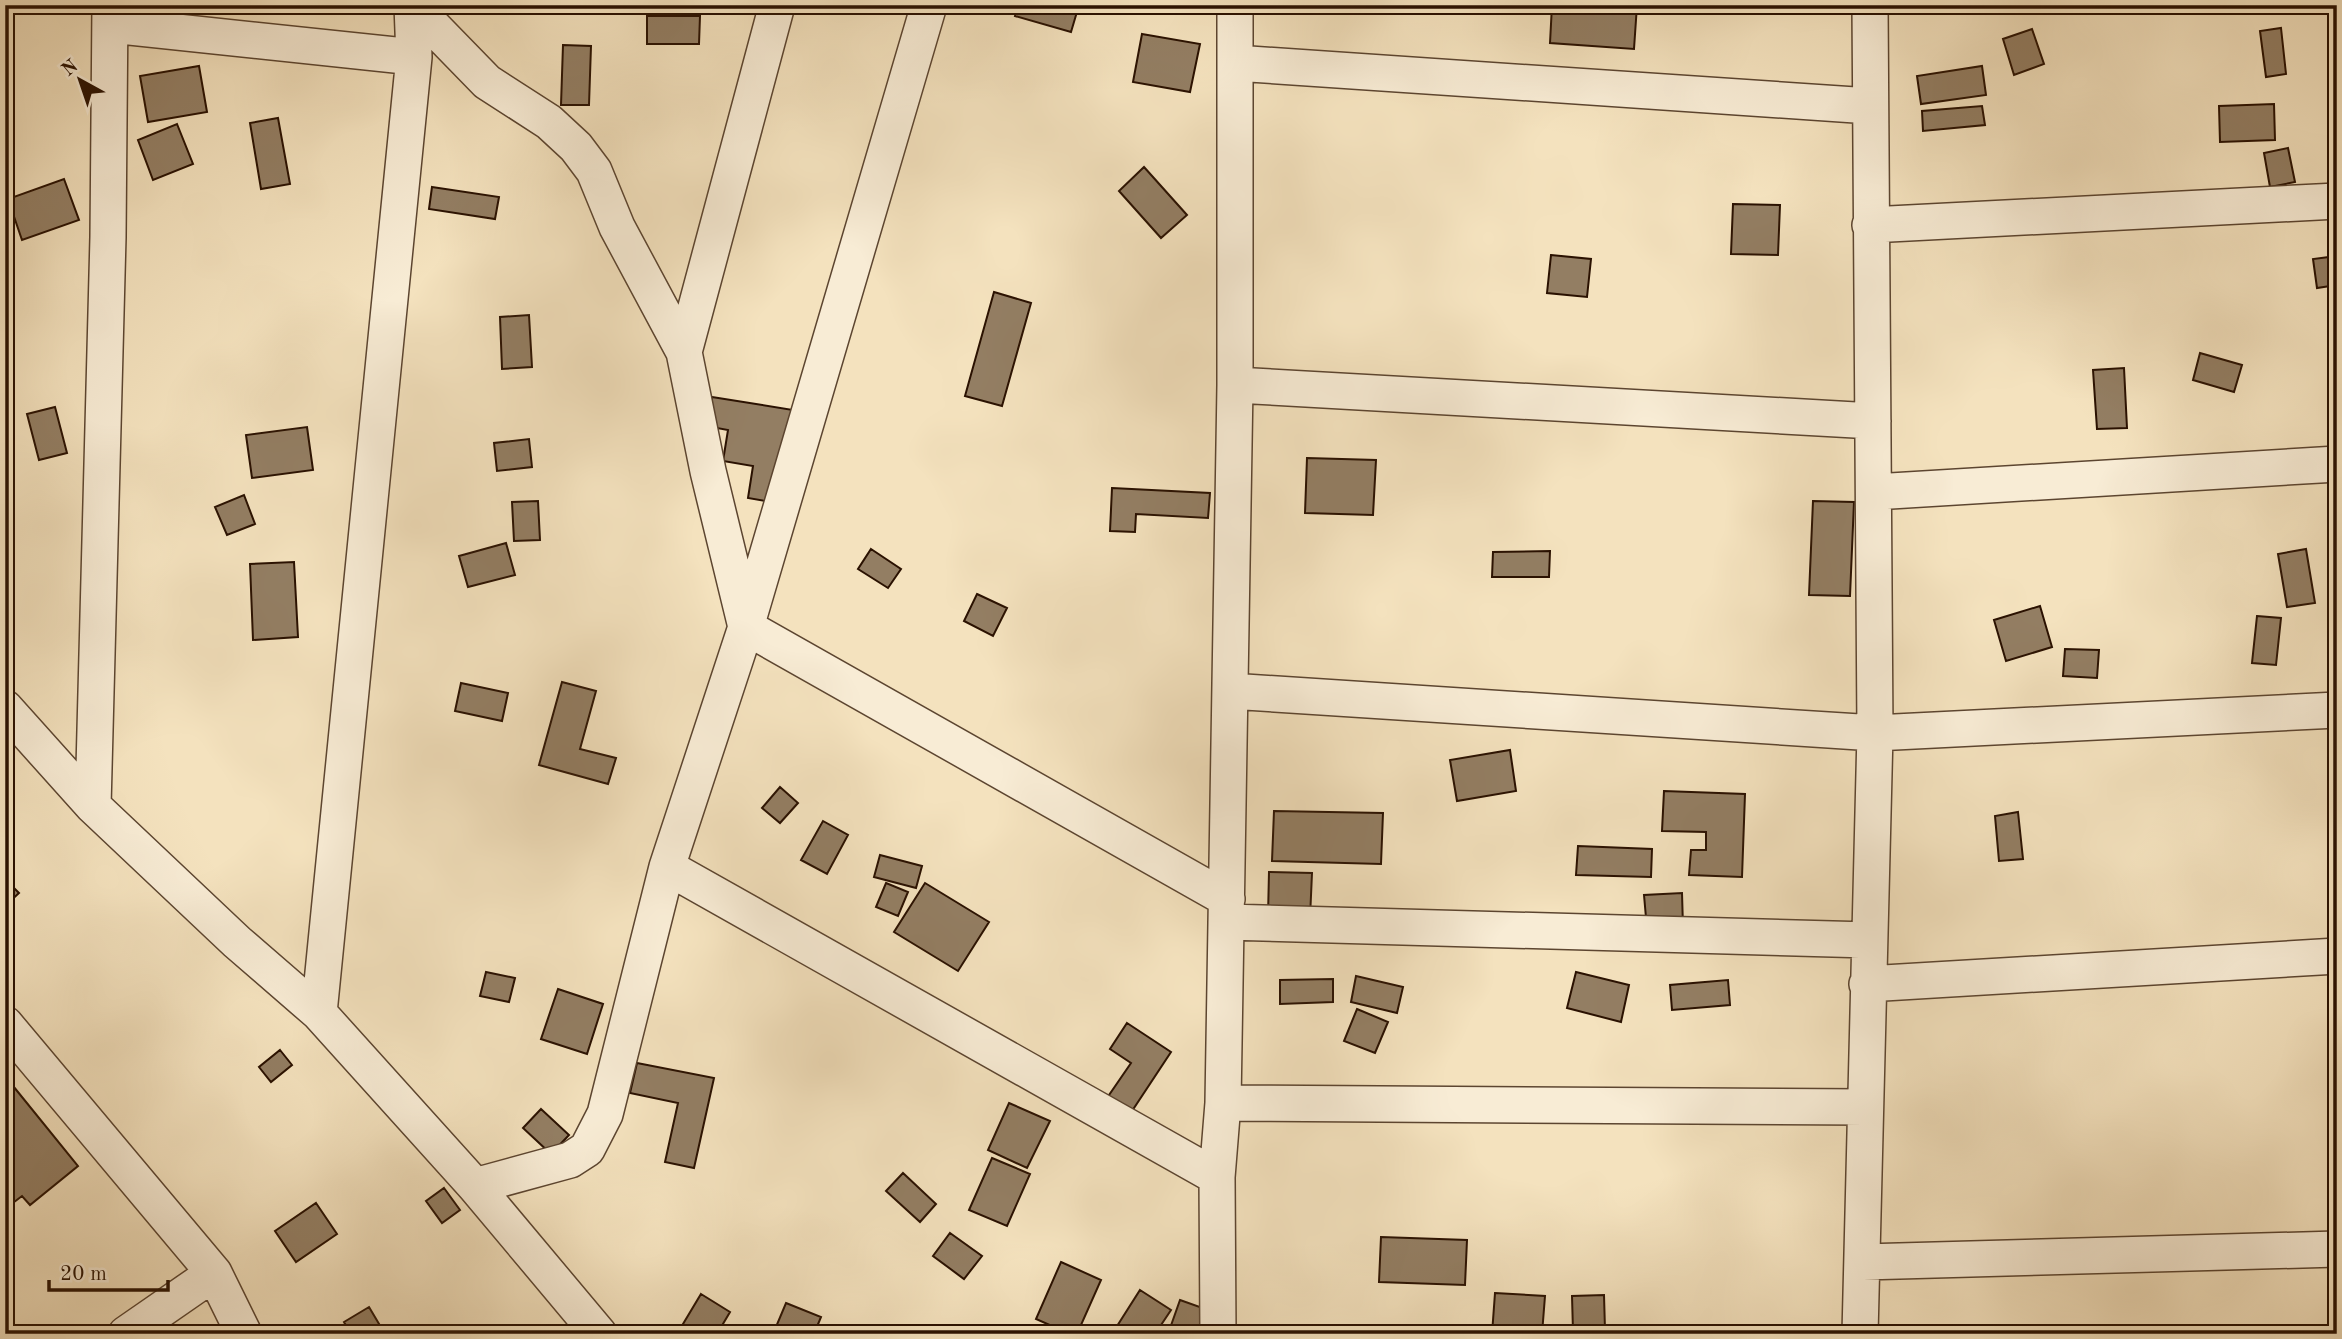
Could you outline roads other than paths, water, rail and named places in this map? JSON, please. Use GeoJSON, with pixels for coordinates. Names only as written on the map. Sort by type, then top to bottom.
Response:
{"type":"FeatureCollection","features":[{"type":"Feature","properties":{"kind":"street"},"geometry":{"type":"LineString","coordinates":[[319,1013],[414,57],[412,5]]}},
{"type":"Feature","properties":{"kind":"street"},"geometry":{"type":"LineString","coordinates":[[412,5],[487,82],[550,122],[576,147],[594,170],[617,227],[684,352],[708,471],[746,627],[1226,911],[1868,940]]}},
{"type":"Feature","properties":{"kind":"street"},"geometry":{"type":"LineString","coordinates":[[684,352],[776,5]]}},
{"type":"Feature","properties":{"kind":"street"},"geometry":{"type":"LineString","coordinates":[[475,1186],[569,1160],[587,1149],[606,1114],[667,867],[746,627],[929,5]]}},
{"type":"Feature","properties":{"kind":"street"},"geometry":{"type":"LineString","coordinates":[[1218,1334],[1217,1177],[1223,1103],[1235,385],[1236,5]]}},
{"type":"Feature","properties":{"kind":"street"},"geometry":{"type":"LineString","coordinates":[[1860,1334],[1875,733],[1870,5]]}},
{"type":"Feature","properties":{"kind":"street"},"geometry":{"type":"LineString","coordinates":[[93,806],[111,15],[414,57]]}},
{"type":"Feature","properties":{"kind":"street"},"geometry":{"type":"LineString","coordinates":[[1236,64],[1870,106]]}},
{"type":"Feature","properties":{"kind":"street"},"geometry":{"type":"LineString","coordinates":[[1870,225],[2337,201]]}},
{"type":"Feature","properties":{"kind":"street"},"geometry":{"type":"LineString","coordinates":[[1235,385],[1873,421]]}},
{"type":"Feature","properties":{"kind":"street"},"geometry":{"type":"LineString","coordinates":[[1874,492],[2337,464]]}},
{"type":"Feature","properties":{"kind":"street"},"geometry":{"type":"LineString","coordinates":[[1230,691],[1875,733],[2337,710]]}},
{"type":"Feature","properties":{"kind":"street"},"geometry":{"type":"LineString","coordinates":[[5,708],[93,806],[237,942],[319,1013],[475,1186],[599,1334]]}},
{"type":"Feature","properties":{"kind":"street"},"geometry":{"type":"LineString","coordinates":[[667,867],[1217,1177]]}},
{"type":"Feature","properties":{"kind":"street"},"geometry":{"type":"LineString","coordinates":[[1867,984],[2337,956]]}},
{"type":"Feature","properties":{"kind":"street"},"geometry":{"type":"LineString","coordinates":[[5,1024],[214,1273],[244,1334]]}},
{"type":"Feature","properties":{"kind":"street"},"geometry":{"type":"LineString","coordinates":[[1223,1103],[1865,1107]]}},
{"type":"Feature","properties":{"kind":"street"},"geometry":{"type":"LineString","coordinates":[[1863,1262],[2337,1249]]}},
{"type":"Feature","properties":{"kind":"street"},"geometry":{"type":"LineString","coordinates":[[126,1334],[214,1273]]}}]}
